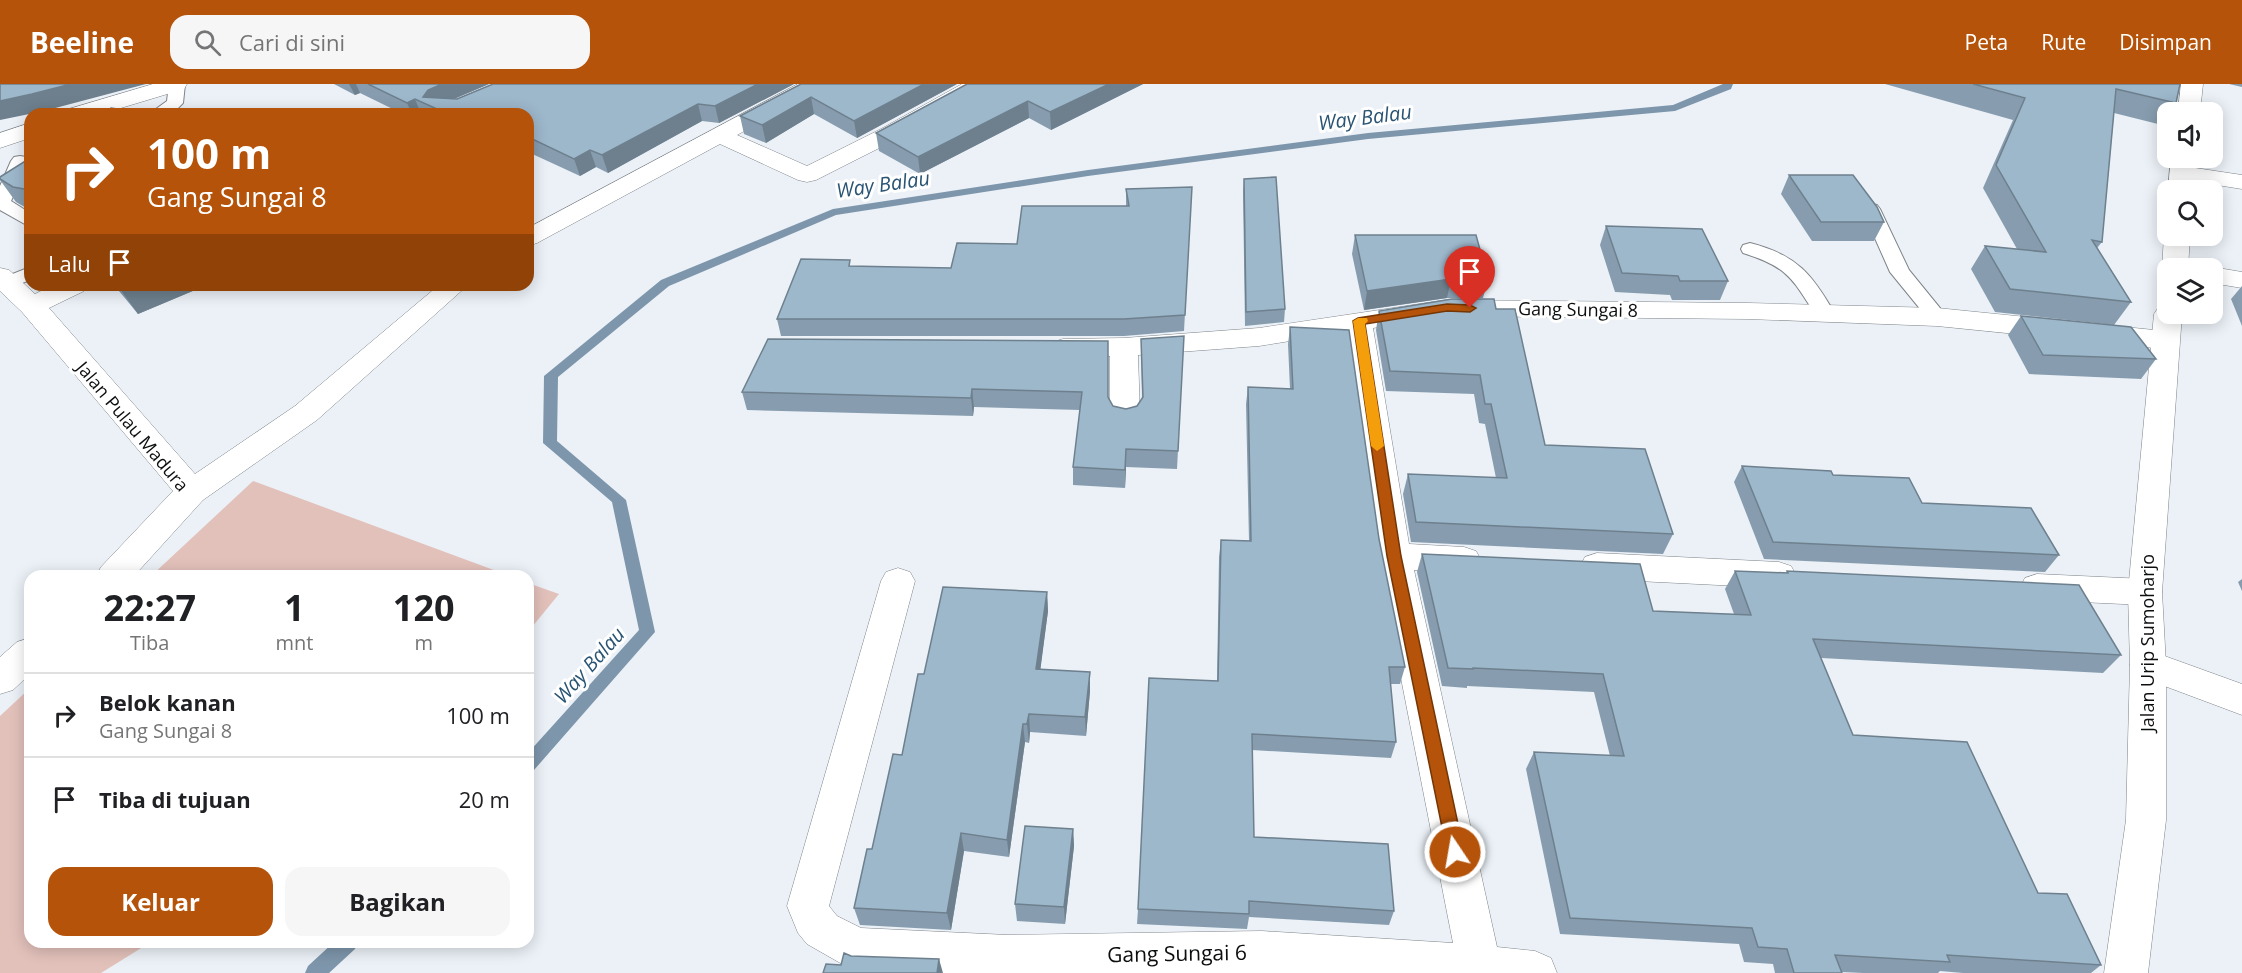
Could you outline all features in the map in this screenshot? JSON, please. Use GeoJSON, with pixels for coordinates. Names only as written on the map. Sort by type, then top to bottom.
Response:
{"type":"FeatureCollection","features":[{"type":"Feature","properties":{"kind":"street"},"geometry":{"type":"LineString","coordinates":[[92,108],[138,89],[176,84]]}},
{"type":"Feature","properties":{"kind":"street"},"geometry":{"type":"LineString","coordinates":[[773,84],[806,88]]}},
{"type":"Feature","properties":{"kind":"street"},"geometry":{"type":"LineString","coordinates":[[719,135],[807,175],[889,134],[978,84]]}},
{"type":"Feature","properties":{"kind":"street"},"geometry":{"type":"LineString","coordinates":[[2190,102],[2192,84]]}},
{"type":"Feature","properties":{"kind":"street"},"geometry":{"type":"LineString","coordinates":[[534,235],[806,88]]}},
{"type":"Feature","properties":{"kind":"street"},"geometry":{"type":"LineString","coordinates":[[0,141],[24,132]]}},
{"type":"Feature","properties":{"kind":"street"},"geometry":{"type":"LineString","coordinates":[[2182,174],[2242,182]]}},
{"type":"Feature","properties":{"kind":"street","name":"Jalan Pulau Madura"},"geometry":{"type":"LineString","coordinates":[[12,277],[32,306],[192,492],[119,570]]}},
{"type":"Feature","properties":{"kind":"street"},"geometry":{"type":"LineString","coordinates":[[2223,277],[2242,280]]}},
{"type":"Feature","properties":{"kind":"street"},"geometry":{"type":"LineString","coordinates":[[32,306],[62,291]]}},
{"type":"Feature","properties":{"kind":"street"},"geometry":{"type":"LineString","coordinates":[[192,492],[306,413],[448,291]]}},
{"type":"Feature","properties":{"kind":"street","name":"Gang Sungai 8"},"geometry":{"type":"LineString","coordinates":[[1035,349],[1124,347],[1259,337],[1447,308],[1748,311],[2166,327]]}},
{"type":"Feature","properties":{"kind":"street"},"geometry":{"type":"LineString","coordinates":[[1358,321],[1394,556],[1479,966]]}},
{"type":"Feature","properties":{"kind":"street","name":"Jalan Urip Sumoharjo"},"geometry":{"type":"LineString","coordinates":[[2126,973],[2146,820],[2148,665],[2145,592],[2166,327]]}},
{"type":"Feature","properties":{"kind":"street"},"geometry":{"type":"LineString","coordinates":[[1124,347],[1125,416]]}},
{"type":"Feature","properties":{"kind":"street"},"geometry":{"type":"LineString","coordinates":[[1394,556],[1489,561]]}},
{"type":"Feature","properties":{"kind":"street"},"geometry":{"type":"LineString","coordinates":[[1561,564],[1811,576]]}},
{"type":"Feature","properties":{"kind":"street","name":"Gang Sungai 6"},"geometry":{"type":"LineString","coordinates":[[898,581],[808,906],[813,919],[822,930],[857,950],[1006,964],[1262,952],[1479,966],[1535,973]]}},
{"type":"Feature","properties":{"kind":"street"},"geometry":{"type":"LineString","coordinates":[[2002,585],[2145,592]]}},
{"type":"Feature","properties":{"kind":"street"},"geometry":{"type":"LineString","coordinates":[[0,679],[24,657]]}},
{"type":"Feature","properties":{"kind":"street"},"geometry":{"type":"LineString","coordinates":[[2148,665],[2242,700]]}},
{"type":"Feature","properties":{"kind":"lane"},"geometry":{"type":"LineString","coordinates":[[169,108],[175,103],[176,84]]}},
{"type":"Feature","properties":{"kind":"lane"},"geometry":{"type":"LineString","coordinates":[[0,141],[24,158]]}},
{"type":"Feature","properties":{"kind":"lane"},"geometry":{"type":"LineString","coordinates":[[24,161],[1,203],[24,217]]}},
{"type":"Feature","properties":{"kind":"lane"},"geometry":{"type":"LineString","coordinates":[[1871,209],[1900,272],[1937,317]]}},
{"type":"Feature","properties":{"kind":"lane"},"geometry":{"type":"LineString","coordinates":[[1750,249],[1776,256],[1797,270],[1825,314]]}},
{"type":"Feature","properties":{"kind":"shaded area"},"geometry":{"type":"Polygon","coordinates":[[[253,481],[494,570],[157,570],[253,481]]]}},
{"type":"Feature","properties":{"kind":"shaded area"},"geometry":{"type":"Polygon","coordinates":[[[534,585],[559,594],[534,625],[534,585]]]}},
{"type":"Feature","properties":{"kind":"shaded area"},"geometry":{"type":"Polygon","coordinates":[[[24,694],[24,948],[141,948],[101,973],[0,973],[0,716],[24,694]]]}},
{"type":"Feature","properties":{"kind":"building"},"geometry":{"type":"Polygon","coordinates":[[[0,84],[71,84],[0,101],[0,84]]]}},
{"type":"Feature","properties":{"kind":"building"},"geometry":{"type":"Polygon","coordinates":[[[368,84],[442,84],[428,90],[423,97],[457,99],[493,84],[758,84],[715,106],[698,104],[602,155],[590,150],[574,159],[534,140],[534,108],[435,108],[415,99],[407,103],[368,84]]]}},
{"type":"Feature","properties":{"kind":"building"},"geometry":{"type":"Polygon","coordinates":[[[801,84],[924,84],[854,121],[811,97],[762,125],[740,116],[801,84]]]}},
{"type":"Feature","properties":{"kind":"building"},"geometry":{"type":"Polygon","coordinates":[[[967,84],[1109,84],[1050,112],[1028,101],[918,157],[876,133],[967,84]]]}},
{"type":"Feature","properties":{"kind":"building"},"geometry":{"type":"Polygon","coordinates":[[[1973,84],[2180,84],[2176,102],[2116,89],[2102,242],[2092,240],[2131,302],[2010,289],[1985,246],[2046,252],[1996,165],[2025,98],[1973,84]]]}},
{"type":"Feature","properties":{"kind":"building"},"geometry":{"type":"Polygon","coordinates":[[[24,162],[24,189],[13,187],[0,177],[24,162]]]}},
{"type":"Feature","properties":{"kind":"building"},"geometry":{"type":"Polygon","coordinates":[[[1789,175],[1853,175],[1877,207],[1884,222],[1821,222],[1789,175]]]}},
{"type":"Feature","properties":{"kind":"building"},"geometry":{"type":"Polygon","coordinates":[[[1276,177],[1285,309],[1246,312],[1244,179],[1276,177]]]}},
{"type":"Feature","properties":{"kind":"building"},"geometry":{"type":"Polygon","coordinates":[[[1192,187],[1185,315],[1124,319],[777,319],[801,259],[850,260],[849,266],[951,268],[957,243],[1017,244],[1022,206],[1129,206],[1126,189],[1192,187]]]}},
{"type":"Feature","properties":{"kind":"building"},"geometry":{"type":"Polygon","coordinates":[[[1606,226],[1702,229],[1728,281],[1680,281],[1678,276],[1622,273],[1606,226]]]}},
{"type":"Feature","properties":{"kind":"building"},"geometry":{"type":"Polygon","coordinates":[[[1355,235],[1476,235],[1488,279],[1451,279],[1367,291],[1355,235]]]}},
{"type":"Feature","properties":{"kind":"building"},"geometry":{"type":"Polygon","coordinates":[[[1452,299],[1494,299],[1496,309],[1515,309],[1545,445],[1645,449],[1673,534],[1416,522],[1408,474],[1507,478],[1491,404],[1485,404],[1480,375],[1390,371],[1379,311],[1452,299]]]}},
{"type":"Feature","properties":{"kind":"building"},"geometry":{"type":"Polygon","coordinates":[[[2021,316],[2131,327],[2156,359],[2043,355],[2021,316]]]}},
{"type":"Feature","properties":{"kind":"building"},"geometry":{"type":"Polygon","coordinates":[[[1290,327],[1349,330],[1379,539],[1405,667],[1389,667],[1396,742],[1252,734],[1254,837],[1388,844],[1394,911],[1249,901],[1249,914],[1138,909],[1149,678],[1218,681],[1221,540],[1251,541],[1248,387],[1293,389],[1290,327]]]}},
{"type":"Feature","properties":{"kind":"building"},"geometry":{"type":"Polygon","coordinates":[[[1184,336],[1178,451],[1126,449],[1125,470],[1073,467],[1082,392],[972,389],[971,398],[742,392],[768,339],[1108,341],[1108,397],[1113,406],[1126,409],[1137,406],[1143,397],[1141,339],[1184,336]]]}},
{"type":"Feature","properties":{"kind":"building"},"geometry":{"type":"Polygon","coordinates":[[[1742,466],[1831,471],[1833,475],[1909,478],[1922,503],[2031,508],[2059,555],[1773,542],[1742,466]]]}},
{"type":"Feature","properties":{"kind":"building"},"geometry":{"type":"Polygon","coordinates":[[[1422,554],[1640,564],[1653,611],[1751,615],[1735,571],[1788,573],[1787,571],[2079,585],[2121,655],[1813,639],[1853,735],[1967,742],[2038,893],[2067,894],[2101,965],[1947,955],[1950,962],[1835,955],[1842,973],[1794,973],[1787,949],[1758,947],[1752,928],[1570,918],[1534,752],[1624,756],[1603,674],[1448,668],[1422,554]]]}},
{"type":"Feature","properties":{"kind":"building"},"geometry":{"type":"Polygon","coordinates":[[[943,587],[1047,592],[1036,669],[1090,672],[1085,717],[1029,714],[1027,724],[1023,724],[1007,840],[961,833],[947,913],[854,908],[867,849],[872,849],[893,754],[902,755],[918,674],[924,674],[943,587]]]}},
{"type":"Feature","properties":{"kind":"building"},"geometry":{"type":"Polygon","coordinates":[[[1025,826],[1073,829],[1064,907],[1015,904],[1025,826]]]}},
{"type":"Feature","properties":{"kind":"building"},"geometry":{"type":"Polygon","coordinates":[[[844,953],[851,956],[939,959],[937,973],[823,973],[826,964],[841,965],[844,953]]]}},
{"type":"Feature","properties":{"kind":"waterway","name":"Way Balau"},"geometry":{"type":"LineString","coordinates":[[534,758],[647,632],[619,500],[550,443],[551,376],[665,283],[833,212],[1088,173],[1368,136],[1675,108],[1727,87],[1728,84]]}},
{"type":"Feature","properties":{"kind":"waterway","name":"Way Balau"},"geometry":{"type":"LineString","coordinates":[[315,973],[342,948]]}},
{"type":"Feature","properties":{"kind":"slow traffic"},"geometry":{"type":"LineString","coordinates":[[1363,321],[1358,321],[1377,446]]}},
{"type":"Feature","properties":{"kind":"route"},"geometry":{"type":"LineString","coordinates":[[1455,852],[1394,556],[1358,321],[1447,308],[1470,308]]}}]}
